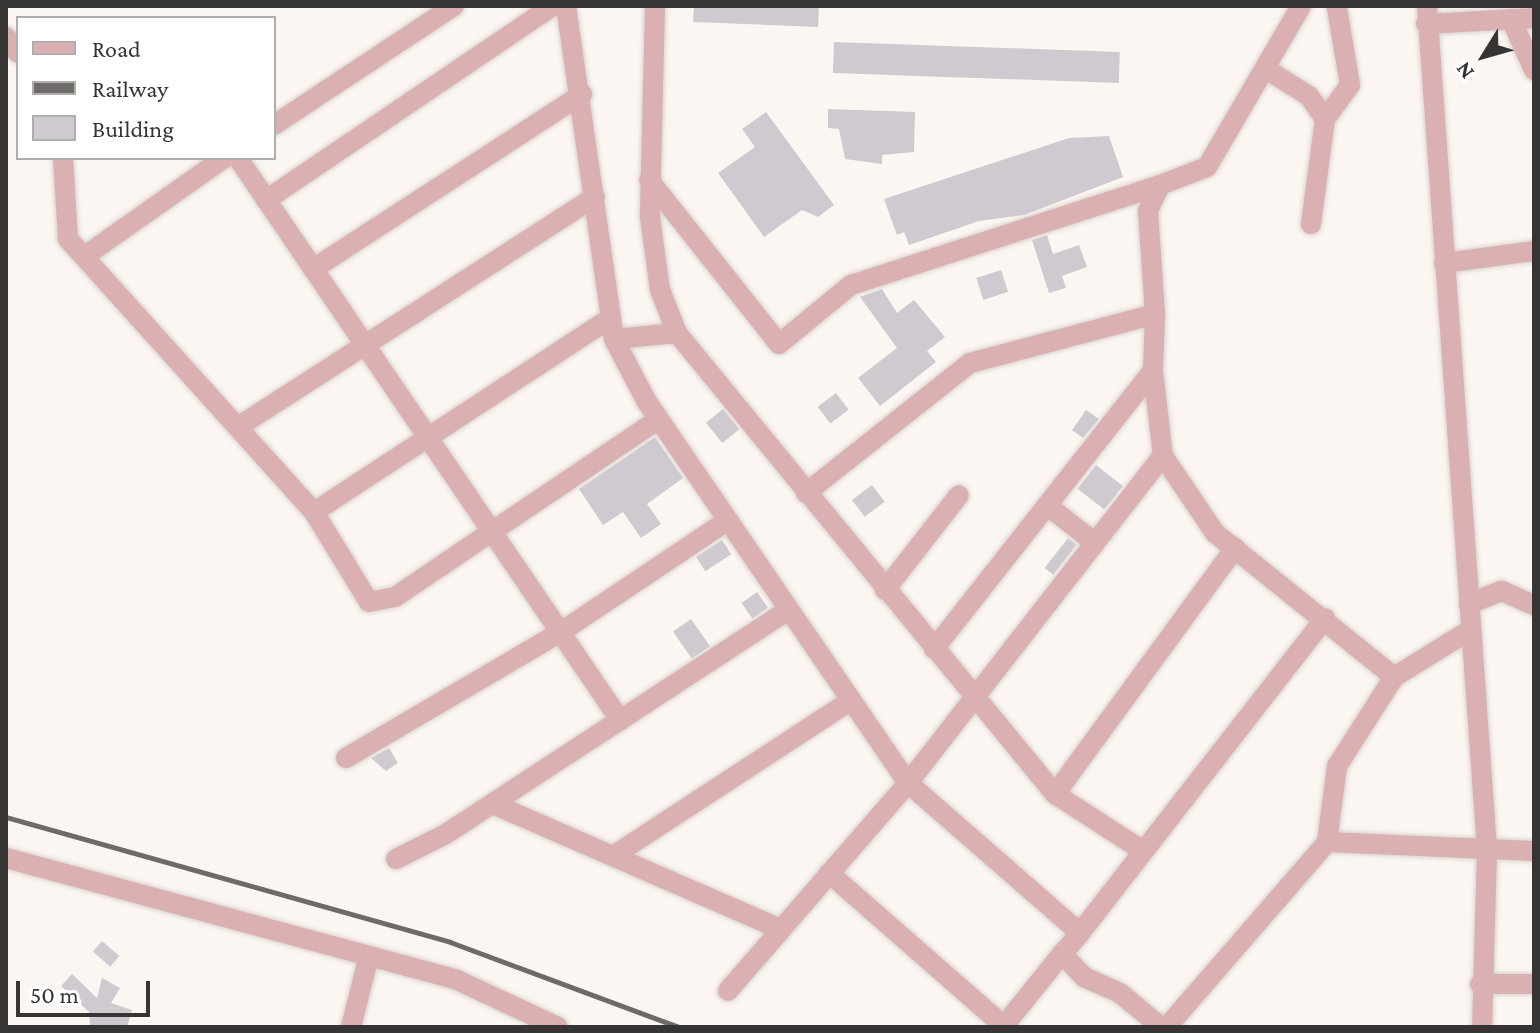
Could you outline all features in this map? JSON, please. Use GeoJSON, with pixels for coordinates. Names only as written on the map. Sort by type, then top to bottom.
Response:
{"type":"FeatureCollection","features":[{"type":"Feature","properties":{"kind":"street"},"geometry":{"type":"LineString","coordinates":[[276,124],[454,6]]}},
{"type":"Feature","properties":{"kind":"street"},"geometry":{"type":"LineString","coordinates":[[266,200],[553,6]]}},
{"type":"Feature","properties":{"kind":"street"},"geometry":{"type":"LineString","coordinates":[[566,6],[582,94],[614,339],[659,419],[787,611],[908,783],[1080,933]]}},
{"type":"Feature","properties":{"kind":"street"},"geometry":{"type":"LineString","coordinates":[[655,6],[649,180],[660,290],[677,333],[1055,794],[1143,851]]}},
{"type":"Feature","properties":{"kind":"street"},"geometry":{"type":"LineString","coordinates":[[649,180],[779,344],[851,285],[1207,167],[1301,6]]}},
{"type":"Feature","properties":{"kind":"street"},"geometry":{"type":"LineString","coordinates":[[1311,224],[1325,119],[1350,85],[1337,8]]}},
{"type":"Feature","properties":{"kind":"street"},"geometry":{"type":"LineString","coordinates":[[1482,1027],[1480,984],[1487,850],[1426,15],[1534,18]]}},
{"type":"Feature","properties":{"kind":"street"},"geometry":{"type":"LineString","coordinates":[[1511,19],[1534,70]]}},
{"type":"Feature","properties":{"kind":"street"},"geometry":{"type":"LineString","coordinates":[[1266,69],[1309,96],[1325,119]]}},
{"type":"Feature","properties":{"kind":"street"},"geometry":{"type":"LineString","coordinates":[[313,269],[582,94]]}},
{"type":"Feature","properties":{"kind":"street"},"geometry":{"type":"LineString","coordinates":[[63,160],[68,239],[241,425],[314,512],[369,602],[395,597],[659,419]]}},
{"type":"Feature","properties":{"kind":"street"},"geometry":{"type":"LineString","coordinates":[[85,256],[221,160]]}},
{"type":"Feature","properties":{"kind":"street"},"geometry":{"type":"LineString","coordinates":[[239,160],[423,437],[493,532],[620,720]]}},
{"type":"Feature","properties":{"kind":"street"},"geometry":{"type":"LineString","coordinates":[[1160,185],[1148,211],[1155,314],[1153,371],[1163,456],[1215,533],[1325,618],[1394,677]]}},
{"type":"Feature","properties":{"kind":"street"},"geometry":{"type":"LineString","coordinates":[[241,425],[361,344],[595,197]]}},
{"type":"Feature","properties":{"kind":"street"},"geometry":{"type":"LineString","coordinates":[[1444,263],[1534,251]]}},
{"type":"Feature","properties":{"kind":"street"},"geometry":{"type":"LineString","coordinates":[[806,493],[970,363],[1155,314]]}},
{"type":"Feature","properties":{"kind":"street"},"geometry":{"type":"LineString","coordinates":[[314,512],[423,437],[611,318]]}},
{"type":"Feature","properties":{"kind":"street"},"geometry":{"type":"LineString","coordinates":[[614,339],[677,333]]}},
{"type":"Feature","properties":{"kind":"street"},"geometry":{"type":"LineString","coordinates":[[934,649],[1153,371]]}},
{"type":"Feature","properties":{"kind":"street"},"geometry":{"type":"LineString","coordinates":[[728,991],[908,783],[1163,456]]}},
{"type":"Feature","properties":{"kind":"street"},"geometry":{"type":"LineString","coordinates":[[885,590],[959,495]]}},
{"type":"Feature","properties":{"kind":"street"},"geometry":{"type":"LineString","coordinates":[[1047,505],[1095,543]]}},
{"type":"Feature","properties":{"kind":"street"},"geometry":{"type":"LineString","coordinates":[[346,758],[561,632],[727,521]]}},
{"type":"Feature","properties":{"kind":"street"},"geometry":{"type":"LineString","coordinates":[[1055,794],[1235,548]]}},
{"type":"Feature","properties":{"kind":"street"},"geometry":{"type":"LineString","coordinates":[[1469,604],[1502,591],[1534,605]]}},
{"type":"Feature","properties":{"kind":"street"},"geometry":{"type":"LineString","coordinates":[[396,859],[493,804],[787,611]]}},
{"type":"Feature","properties":{"kind":"street"},"geometry":{"type":"LineString","coordinates":[[829,873],[1003,1026],[1080,933],[1325,618]]}},
{"type":"Feature","properties":{"kind":"street"},"geometry":{"type":"LineString","coordinates":[[1062,954],[1084,977],[1120,993],[1164,1027],[1327,842],[1337,766],[1394,677],[1470,630]]}},
{"type":"Feature","properties":{"kind":"street"},"geometry":{"type":"LineString","coordinates":[[613,856],[850,701]]}},
{"type":"Feature","properties":{"kind":"street"},"geometry":{"type":"LineString","coordinates":[[493,804],[781,929]]}},
{"type":"Feature","properties":{"kind":"street"},"geometry":{"type":"LineString","coordinates":[[1327,842],[1534,851]]}},
{"type":"Feature","properties":{"kind":"street"},"geometry":{"type":"LineString","coordinates":[[6,858],[457,980],[558,1027]]}},
{"type":"Feature","properties":{"kind":"street"},"geometry":{"type":"LineString","coordinates":[[351,1027],[369,956]]}},
{"type":"Feature","properties":{"kind":"street"},"geometry":{"type":"LineString","coordinates":[[1480,984],[1534,984]]}},
{"type":"Feature","properties":{"kind":"building"},"geometry":{"type":"Polygon","coordinates":[[[694,6],[819,6],[818,27],[693,22],[694,6]]]}},
{"type":"Feature","properties":{"kind":"building"},"geometry":{"type":"Polygon","coordinates":[[[834,42],[1120,52],[1119,83],[833,73],[834,42]]]}},
{"type":"Feature","properties":{"kind":"building"},"geometry":{"type":"Polygon","coordinates":[[[828,109],[915,112],[914,152],[882,155],[882,164],[845,159],[839,129],[828,128],[828,109]]]}},
{"type":"Feature","properties":{"kind":"building"},"geometry":{"type":"Polygon","coordinates":[[[766,112],[834,205],[818,217],[802,210],[764,237],[718,173],[755,147],[742,129],[766,112]]]}},
{"type":"Feature","properties":{"kind":"building"},"geometry":{"type":"Polygon","coordinates":[[[1109,136],[1123,177],[1024,215],[979,221],[909,245],[904,232],[897,235],[884,199],[1069,138],[1109,136]]]}},
{"type":"Feature","properties":{"kind":"building"},"geometry":{"type":"Polygon","coordinates":[[[1047,235],[1053,254],[1079,245],[1087,267],[1062,276],[1066,288],[1049,293],[1032,240],[1047,235]]]}},
{"type":"Feature","properties":{"kind":"building"},"geometry":{"type":"Polygon","coordinates":[[[1001,270],[1008,292],[983,300],[976,278],[1001,270]]]}},
{"type":"Feature","properties":{"kind":"building"},"geometry":{"type":"Polygon","coordinates":[[[882,289],[897,313],[914,300],[945,337],[927,351],[936,362],[880,406],[858,378],[897,348],[860,297],[882,289]]]}},
{"type":"Feature","properties":{"kind":"building"},"geometry":{"type":"Polygon","coordinates":[[[836,393],[849,410],[830,424],[818,407],[836,393]]]}},
{"type":"Feature","properties":{"kind":"building"},"geometry":{"type":"Polygon","coordinates":[[[723,409],[739,429],[722,443],[706,423],[723,409]]]}},
{"type":"Feature","properties":{"kind":"building"},"geometry":{"type":"Polygon","coordinates":[[[1086,410],[1099,419],[1083,438],[1072,430],[1086,410]]]}},
{"type":"Feature","properties":{"kind":"building"},"geometry":{"type":"Polygon","coordinates":[[[655,437],[683,478],[647,504],[661,524],[641,538],[623,512],[603,525],[579,489],[655,437]]]}},
{"type":"Feature","properties":{"kind":"building"},"geometry":{"type":"Polygon","coordinates":[[[1096,465],[1123,486],[1104,510],[1078,489],[1096,465]]]}},
{"type":"Feature","properties":{"kind":"building"},"geometry":{"type":"Polygon","coordinates":[[[872,485],[885,502],[865,517],[852,500],[872,485]]]}},
{"type":"Feature","properties":{"kind":"building"},"geometry":{"type":"Polygon","coordinates":[[[1068,538],[1077,545],[1053,575],[1045,568],[1068,538]]]}},
{"type":"Feature","properties":{"kind":"building"},"geometry":{"type":"Polygon","coordinates":[[[722,540],[731,554],[705,571],[696,557],[722,540]]]}},
{"type":"Feature","properties":{"kind":"building"},"geometry":{"type":"Polygon","coordinates":[[[757,592],[768,608],[752,618],[741,603],[757,592]]]}},
{"type":"Feature","properties":{"kind":"building"},"geometry":{"type":"Polygon","coordinates":[[[691,619],[710,646],[692,659],[673,632],[691,619]]]}},
{"type":"Feature","properties":{"kind":"building"},"geometry":{"type":"Polygon","coordinates":[[[389,748],[398,763],[386,771],[371,758],[389,748]]]}},
{"type":"Feature","properties":{"kind":"building"},"geometry":{"type":"Polygon","coordinates":[[[102,941],[119,956],[110,967],[93,952],[102,941]]]}},
{"type":"Feature","properties":{"kind":"building"},"geometry":{"type":"Polygon","coordinates":[[[72,974],[97,998],[102,978],[120,988],[111,1003],[132,1010],[127,1027],[90,1027],[89,1012],[61,986],[72,974]]]}},
{"type":"Feature","properties":{"kind":"railway"},"geometry":{"type":"LineString","coordinates":[[6,817],[450,942],[678,1027]]}}]}
